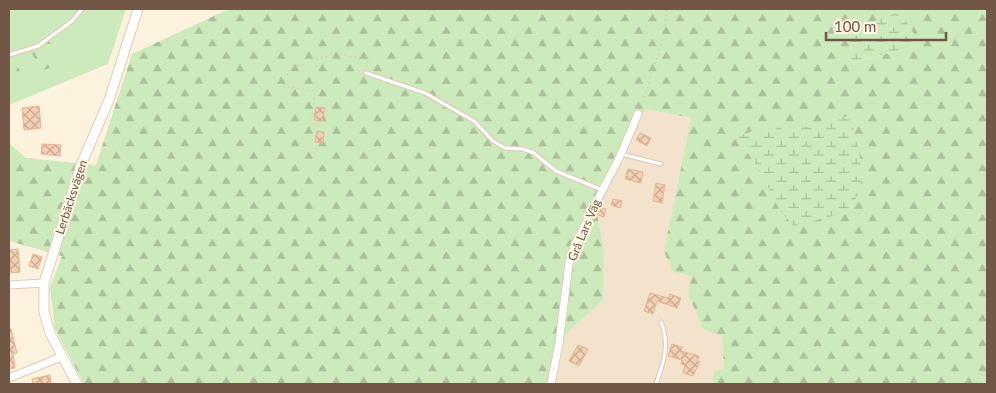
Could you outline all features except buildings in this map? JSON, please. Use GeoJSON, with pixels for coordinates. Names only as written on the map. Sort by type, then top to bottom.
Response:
{"type":"FeatureCollection","features":[{"type":"Feature","properties":{"kind":"street","name":"Lerbäcksvägen"},"geometry":{"type":"LineString","coordinates":[[77,384],[47,324],[43,301],[44,283],[81,166],[107,107],[138,9]]}},
{"type":"Feature","properties":{"kind":"street","name":"Grå Lars Väg"},"geometry":{"type":"LineString","coordinates":[[550,384],[560,342],[569,263],[638,114]]}},
{"type":"Feature","properties":{"kind":"street"},"geometry":{"type":"LineString","coordinates":[[9,285],[44,283]]}},
{"type":"Feature","properties":{"kind":"street"},"geometry":{"type":"LineString","coordinates":[[9,378],[62,357]]}},
{"type":"Feature","properties":{"kind":"lane"},"geometry":{"type":"LineString","coordinates":[[9,55],[38,46],[72,21],[82,9]]}},
{"type":"Feature","properties":{"kind":"lane"},"geometry":{"type":"LineString","coordinates":[[366,73],[425,93],[474,120],[493,141],[506,148],[523,149],[534,153],[556,172],[602,190]]}},
{"type":"Feature","properties":{"kind":"lane"},"geometry":{"type":"LineString","coordinates":[[621,154],[661,164]]}},
{"type":"Feature","properties":{"kind":"lane"},"geometry":{"type":"LineString","coordinates":[[656,384],[667,346],[666,335],[661,322]]}},
{"type":"Feature","properties":{"kind":"path"},"geometry":{"type":"LineString","coordinates":[[638,114],[664,36],[667,9]]}},
{"type":"Feature","properties":{"kind":"path"},"geometry":{"type":"LineString","coordinates":[[312,114],[315,91],[281,86],[291,68],[336,53],[368,60],[366,73]]}},
{"type":"Feature","properties":{"kind":"path"},"geometry":{"type":"LineString","coordinates":[[970,384],[987,372]]}},
{"type":"Feature","properties":{"kind":"shaded area"},"geometry":{"type":"Polygon","coordinates":[[[645,109],[691,118],[664,251],[692,276],[722,336],[724,370],[715,371],[712,384],[552,384],[566,334],[603,300],[604,249],[597,215],[645,109]]]}},
{"type":"Feature","properties":{"kind":"green space"},"geometry":{"type":"Polygon","coordinates":[[[9,9],[126,9],[108,64],[9,105],[9,9]]]}},
{"type":"Feature","properties":{"kind":"green space"},"geometry":{"type":"Polygon","coordinates":[[[229,9],[987,9],[987,384],[712,384],[714,371],[724,369],[722,336],[703,329],[688,293],[692,276],[672,271],[664,251],[691,118],[645,109],[597,215],[604,249],[603,300],[566,334],[552,384],[84,384],[55,329],[50,287],[62,256],[9,241],[9,143],[26,158],[96,165],[132,54],[229,9]],[[842,32],[852,49],[851,63],[916,46],[842,32]],[[850,116],[783,133],[737,136],[760,171],[850,116]]]}},
{"type":"Feature","properties":{"kind":"green space"},"geometry":{"type":"Polygon","coordinates":[[[900,12],[914,34],[916,46],[851,63],[852,49],[842,32],[900,12]]]}},
{"type":"Feature","properties":{"kind":"green space"},"geometry":{"type":"Polygon","coordinates":[[[48,31],[56,32],[53,45],[46,43],[38,49],[44,52],[52,67],[42,71],[28,47],[48,31]]]}},
{"type":"Feature","properties":{"kind":"green space"},"geometry":{"type":"Polygon","coordinates":[[[9,60],[14,60],[22,75],[9,80],[9,60]]]}},
{"type":"Feature","properties":{"kind":"green space"},"geometry":{"type":"Polygon","coordinates":[[[850,116],[860,156],[862,179],[852,211],[793,226],[779,209],[760,171],[737,136],[777,124],[784,132],[850,116]]]}}]}
